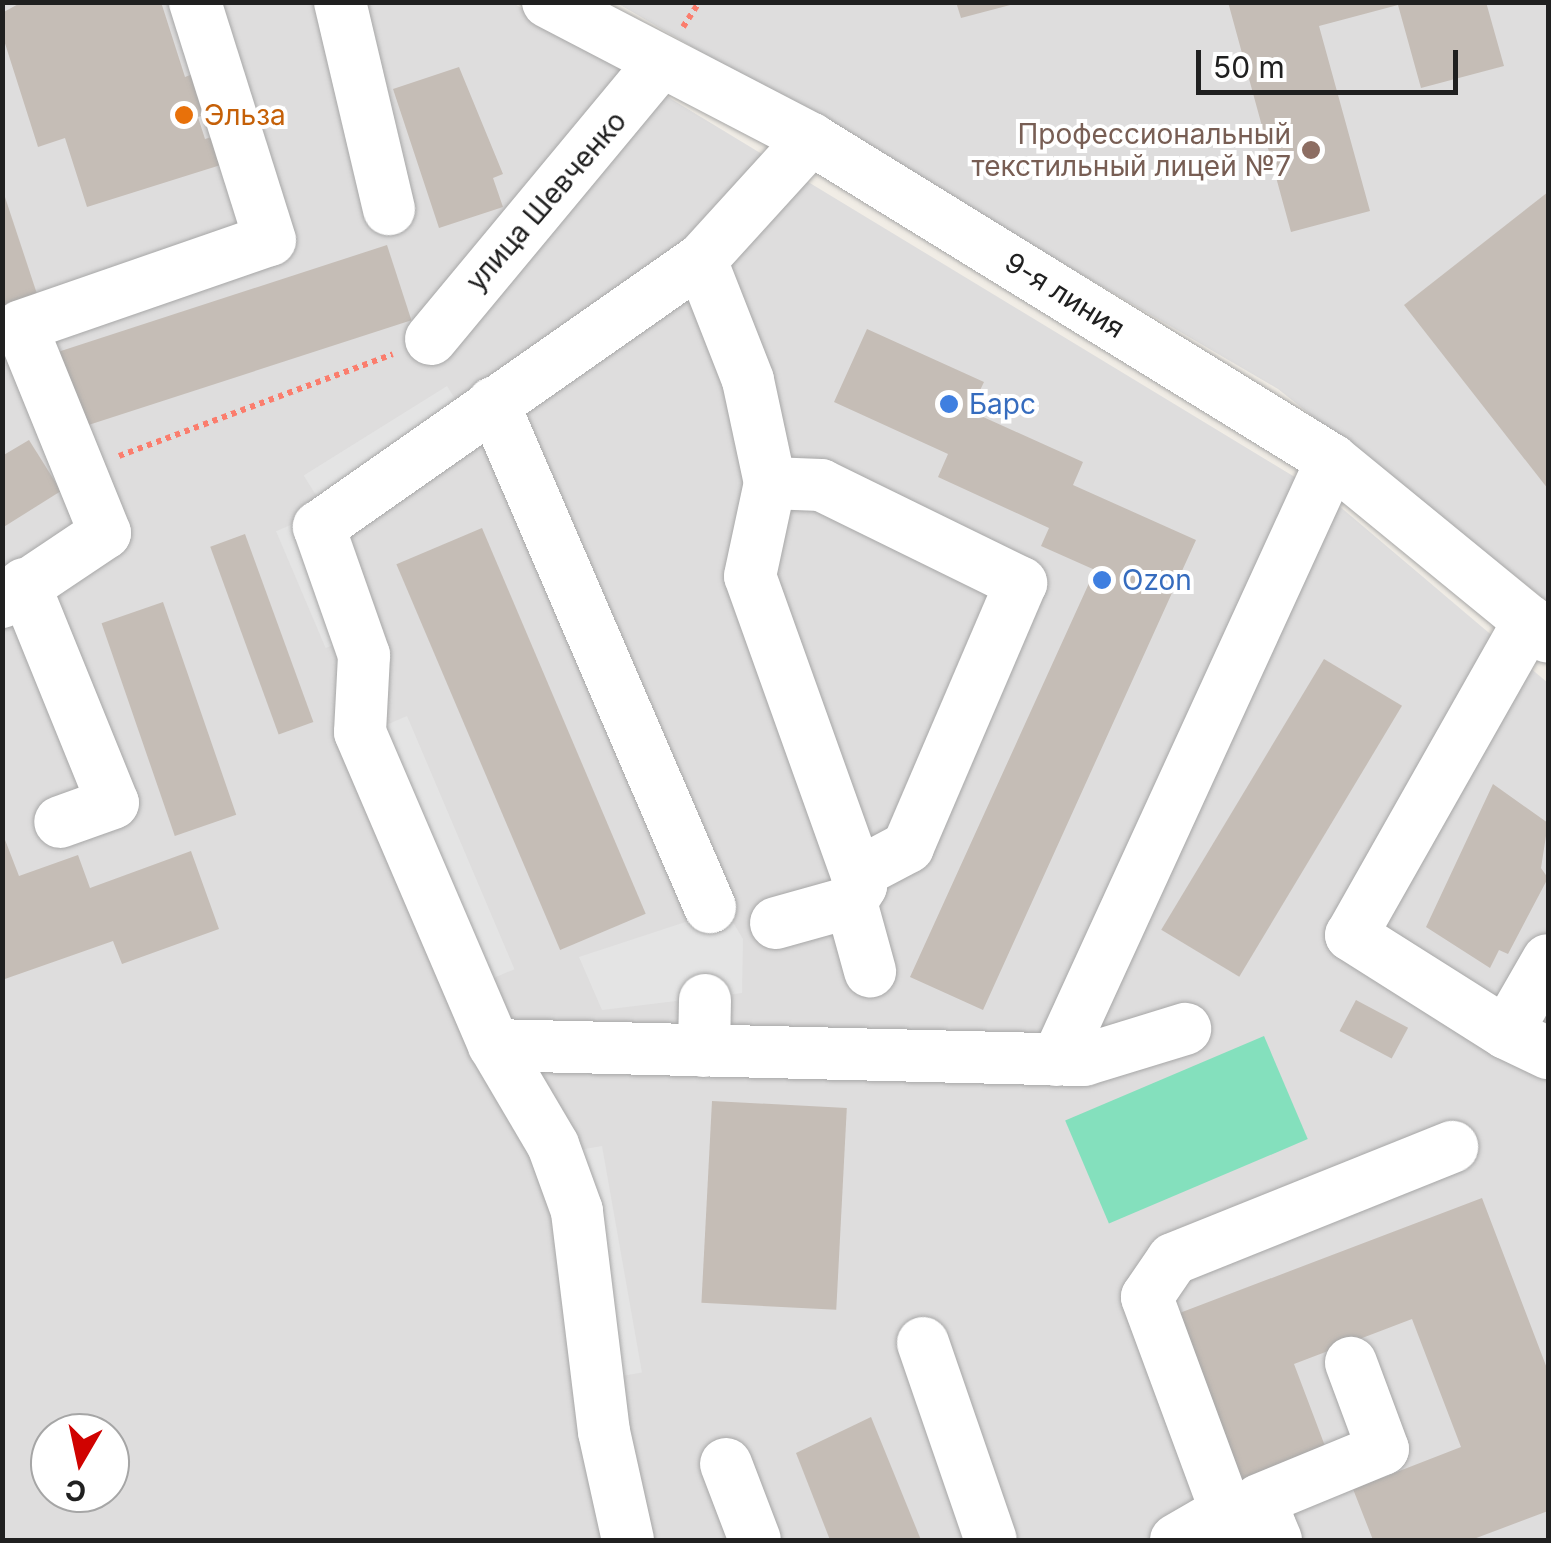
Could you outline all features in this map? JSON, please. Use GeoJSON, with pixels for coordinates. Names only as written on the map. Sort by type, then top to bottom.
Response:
{"type":"FeatureCollection","features":[{"type":"Feature","properties":{"kind":"street"},"geometry":{"type":"LineString","coordinates":[[60,822],[113,803],[14,593],[105,532],[80,470],[12,330],[270,240],[194,2]]}},
{"type":"Feature","properties":{"kind":"street"},"geometry":{"type":"LineString","coordinates":[[340,2],[388,208]]}},
{"type":"Feature","properties":{"kind":"street","name":"9-я линия"},"geometry":{"type":"LineString","coordinates":[[548,2],[811,139],[1332,460],[1539,629]]}},
{"type":"Feature","properties":{"kind":"street","name":"улица Шевченко"},"geometry":{"type":"LineString","coordinates":[[431,340],[661,62]]}},
{"type":"Feature","properties":{"kind":"street"},"geometry":{"type":"LineString","coordinates":[[628,1540],[604,1432],[577,1211],[553,1145],[494,1046],[360,732],[364,656],[319,541],[326,516],[701,260],[811,139]]}},
{"type":"Feature","properties":{"kind":"street"},"geometry":{"type":"LineString","coordinates":[[701,260],[748,380],[770,483],[750,576],[854,888],[870,971]]}},
{"type":"Feature","properties":{"kind":"street"},"geometry":{"type":"LineString","coordinates":[[493,403],[710,907]]}},
{"type":"Feature","properties":{"kind":"street"},"geometry":{"type":"LineString","coordinates":[[1057,1060],[1332,460]]}},
{"type":"Feature","properties":{"kind":"street"},"geometry":{"type":"LineString","coordinates":[[770,483],[821,486],[1021,582],[908,847],[854,888],[776,923]]}},
{"type":"Feature","properties":{"kind":"street"},"geometry":{"type":"LineString","coordinates":[[1539,629],[1351,935],[1527,1043],[1548,960]]}},
{"type":"Feature","properties":{"kind":"street"},"geometry":{"type":"LineString","coordinates":[[494,1046],[705,1026],[1057,1060],[1101,1058],[1185,1029]]}},
{"type":"Feature","properties":{"kind":"street"},"geometry":{"type":"LineString","coordinates":[[1257,1526],[1147,1297],[1174,1259],[1452,1147]]}},
{"type":"Feature","properties":{"kind":"street"},"geometry":{"type":"LineString","coordinates":[[923,1343],[992,1540]]}},
{"type":"Feature","properties":{"kind":"street"},"geometry":{"type":"LineString","coordinates":[[1257,1526],[1259,1500],[1382,1448],[1351,1363]]}},
{"type":"Feature","properties":{"kind":"street"},"geometry":{"type":"LineString","coordinates":[[726,1464],[755,1540]]}},
{"type":"Feature","properties":{"kind":"street"},"geometry":{"type":"LineString","coordinates":[[1176,1540],[1257,1526]]}},
{"type":"Feature","properties":{"kind":"path"},"geometry":{"type":"LineString","coordinates":[[80,470],[431,340]]}},
{"type":"Feature","properties":{"kind":"shaded area"},"geometry":{"type":"Polygon","coordinates":[[[3,3],[513,3],[1331,499],[1548,683],[1548,1540],[3,1540],[3,3]]]}},
{"type":"Feature","properties":{"kind":"shaded area"},"geometry":{"type":"Polygon","coordinates":[[[617,3],[1548,3],[1548,602],[1278,389],[617,3]]]}},
{"type":"Feature","properties":{"kind":"shaded area"},"geometry":{"type":"Polygon","coordinates":[[[447,386],[461,408],[317,498],[304,476],[447,386]]]}},
{"type":"Feature","properties":{"kind":"shaded area"},"geometry":{"type":"Polygon","coordinates":[[[300,521],[350,638],[326,648],[276,531],[300,521]]]}},
{"type":"Feature","properties":{"kind":"shaded area"},"geometry":{"type":"Polygon","coordinates":[[[407,716],[514,969],[491,979],[383,726],[407,716]]]}},
{"type":"Feature","properties":{"kind":"shaded area"},"geometry":{"type":"Polygon","coordinates":[[[725,909],[743,939],[742,993],[602,1010],[579,957],[725,909]]]}},
{"type":"Feature","properties":{"kind":"shaded area"},"geometry":{"type":"Polygon","coordinates":[[[602,1146],[642,1373],[617,1377],[577,1150],[602,1146]]]}},
{"type":"Feature","properties":{"kind":"green space"},"geometry":{"type":"Polygon","coordinates":[[[1264,1036],[1308,1139],[1109,1223],[1065,1120],[1264,1036]]]}},
{"type":"Feature","properties":{"kind":"building"},"geometry":{"type":"Polygon","coordinates":[[[22,2],[161,2],[185,77],[198,72],[211,113],[198,117],[205,139],[218,135],[227,163],[87,207],[65,138],[38,147],[2,34],[2,13],[22,2]]]}},
{"type":"Feature","properties":{"kind":"building"},"geometry":{"type":"Polygon","coordinates":[[[956,2],[1014,2],[1014,4],[961,18],[956,2]]]}},
{"type":"Feature","properties":{"kind":"building","name":"Профессиональный текстильный лицей №7"},"geometry":{"type":"Polygon","coordinates":[[[1228,2],[1486,2],[1504,66],[1421,88],[1398,5],[1319,26],[1370,211],[1291,232],[1228,2]]]}},
{"type":"Feature","properties":{"kind":"building"},"geometry":{"type":"Polygon","coordinates":[[[459,67],[503,174],[493,178],[503,207],[439,228],[393,89],[459,67]]]}},
{"type":"Feature","properties":{"kind":"building"},"geometry":{"type":"Polygon","coordinates":[[[2,188],[38,297],[2,308],[2,188]]]}},
{"type":"Feature","properties":{"kind":"building"},"geometry":{"type":"Polygon","coordinates":[[[1548,192],[1548,489],[1404,305],[1548,192]]]}},
{"type":"Feature","properties":{"kind":"building"},"geometry":{"type":"Polygon","coordinates":[[[387,245],[411,320],[74,430],[49,355],[387,245]]]}},
{"type":"Feature","properties":{"kind":"building"},"geometry":{"type":"Polygon","coordinates":[[[867,329],[984,382],[970,411],[1083,462],[1073,485],[1196,540],[983,1010],[910,977],[1095,570],[1041,546],[1049,528],[938,477],[948,454],[834,402],[867,329]]]}},
{"type":"Feature","properties":{"kind":"building"},"geometry":{"type":"Polygon","coordinates":[[[29,440],[61,491],[2,528],[2,456],[29,440]]]}},
{"type":"Feature","properties":{"kind":"building"},"geometry":{"type":"Polygon","coordinates":[[[482,528],[646,914],[560,950],[396,564],[482,528]]]}},
{"type":"Feature","properties":{"kind":"building"},"geometry":{"type":"Polygon","coordinates":[[[245,534],[313,722],[279,735],[210,547],[245,534]]]}},
{"type":"Feature","properties":{"kind":"building"},"geometry":{"type":"Polygon","coordinates":[[[163,602],[236,815],[175,836],[102,623],[163,602]]]}},
{"type":"Feature","properties":{"kind":"building"},"geometry":{"type":"Polygon","coordinates":[[[1324,659],[1402,706],[1239,977],[1161,930],[1324,659]]]}},
{"type":"Feature","properties":{"kind":"building"},"geometry":{"type":"Polygon","coordinates":[[[1493,784],[1548,823],[1541,868],[1548,878],[1508,954],[1499,950],[1490,968],[1426,927],[1493,784]]]}},
{"type":"Feature","properties":{"kind":"building"},"geometry":{"type":"Polygon","coordinates":[[[2,832],[19,876],[78,855],[90,888],[191,851],[219,929],[122,964],[113,941],[2,980],[2,832]]]}},
{"type":"Feature","properties":{"kind":"building"},"geometry":{"type":"Polygon","coordinates":[[[1356,1000],[1408,1028],[1392,1059],[1340,1031],[1356,1000]]]}},
{"type":"Feature","properties":{"kind":"building"},"geometry":{"type":"Polygon","coordinates":[[[712,1101],[847,1108],[836,1310],[701,1303],[712,1101]]]}},
{"type":"Feature","properties":{"kind":"building"},"geometry":{"type":"Polygon","coordinates":[[[1482,1198],[1548,1371],[1548,1511],[1471,1540],[1373,1540],[1353,1489],[1461,1447],[1412,1319],[1294,1364],[1328,1454],[1243,1486],[1177,1314],[1482,1198]]]}},
{"type":"Feature","properties":{"kind":"building"},"geometry":{"type":"Polygon","coordinates":[[[871,1417],[921,1540],[830,1540],[796,1453],[871,1417]]]}},
{"type":"Feature","properties":{"kind":"place","name":"Эльза"},"geometry":{"type":"Point","coordinates":[184,115]}},
{"type":"Feature","properties":{"kind":"place","name":"Профессиональный текстильный лицей №7"},"geometry":{"type":"Point","coordinates":[1311,150]}},
{"type":"Feature","properties":{"kind":"place","name":"Барс"},"geometry":{"type":"Point","coordinates":[949,404]}},
{"type":"Feature","properties":{"kind":"place","name":"Ozon"},"geometry":{"type":"Point","coordinates":[1102,580]}}]}
